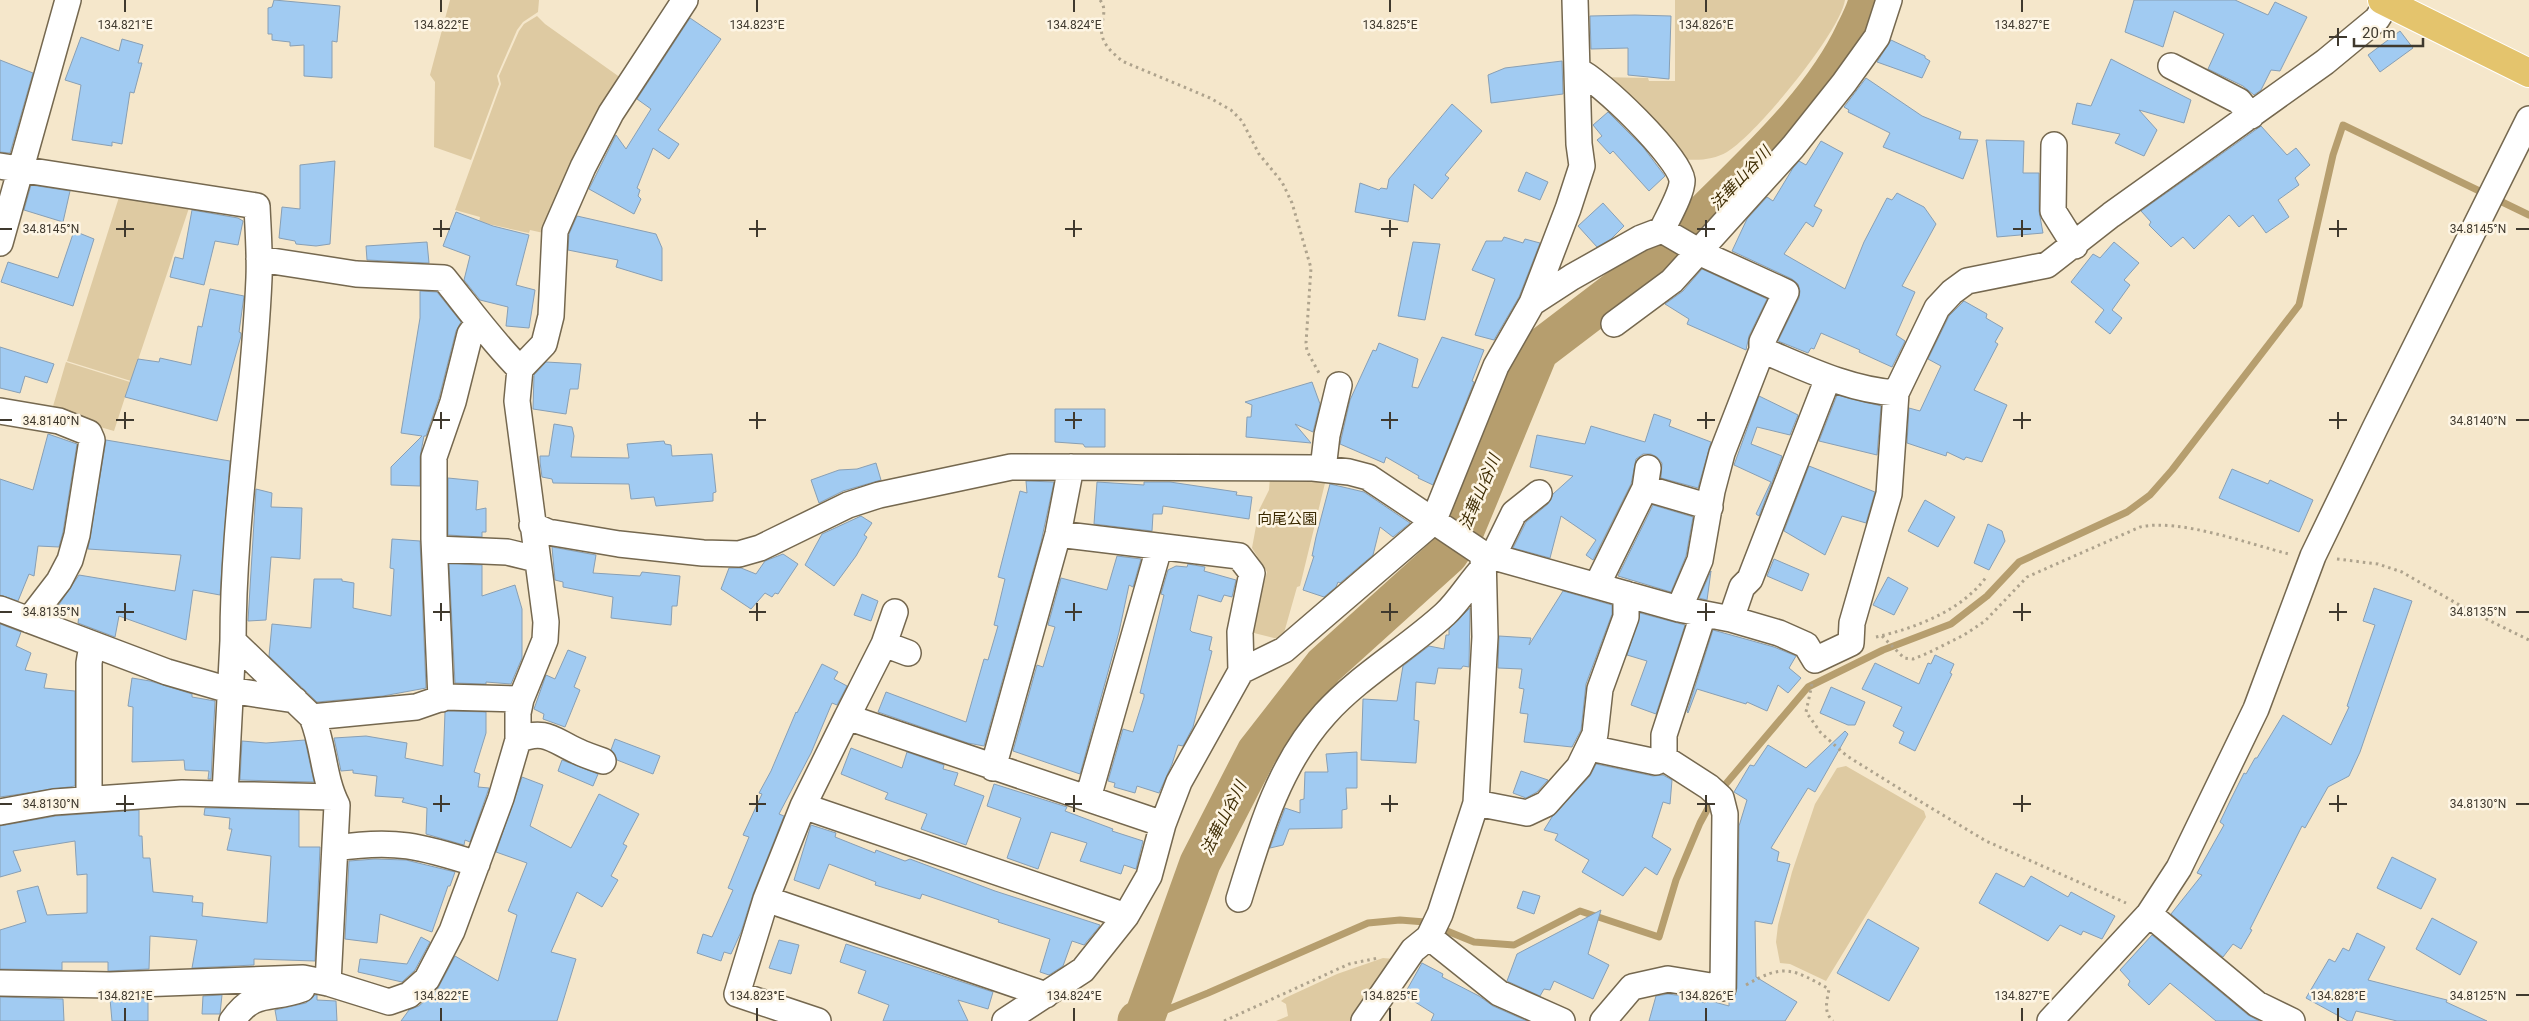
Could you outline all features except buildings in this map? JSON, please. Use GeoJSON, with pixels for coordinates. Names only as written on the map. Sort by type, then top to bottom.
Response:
{"type":"FeatureCollection","features":[{"type":"Feature","properties":{"kind":"main road"},"geometry":{"type":"LineString","coordinates":[[2385,1],[2529,73]]}},
{"type":"Feature","properties":{"kind":"street"},"geometry":{"type":"LineString","coordinates":[[0,243],[10,168],[68,0]]}},
{"type":"Feature","properties":{"kind":"street"},"geometry":{"type":"LineString","coordinates":[[0,983],[110,984],[270,978],[322,982],[390,1011],[427,979],[452,931],[501,798],[518,740],[518,713],[521,699],[545,640],[546,622],[536,560],[516,401],[520,369],[544,344],[551,316],[555,231],[583,167],[611,112],[685,0]]}},
{"type":"Feature","properties":{"kind":"street"},"geometry":{"type":"LineString","coordinates":[[1241,671],[1284,650],[1433,522],[1496,366],[1532,303],[1568,209],[1582,166],[1579,144],[1575,0]]}},
{"type":"Feature","properties":{"kind":"street"},"geometry":{"type":"LineString","coordinates":[[1614,324],[1672,281],[1793,147],[1844,83],[1876,37],[1889,0]]}},
{"type":"Feature","properties":{"kind":"street"},"geometry":{"type":"LineString","coordinates":[[532,525],[548,532],[619,544],[703,553],[739,554],[760,548],[848,505],[879,495],[1011,468],[1323,469],[1349,472],[1368,477],[1384,486],[1486,559],[1597,585],[1679,609],[1731,619],[1779,633],[1806,645],[1816,660],[1851,643],[1852,623],[1888,494],[1896,394],[1937,308],[1952,292],[1967,281],[2047,266],[2075,246],[2111,215],[2325,62],[2377,19],[2385,1]]}},
{"type":"Feature","properties":{"kind":"street"},"geometry":{"type":"LineString","coordinates":[[2170,66],[2239,101],[2251,116]]}},
{"type":"Feature","properties":{"kind":"street"},"geometry":{"type":"LineString","coordinates":[[1532,303],[1572,277],[1641,238],[1662,230],[1682,182],[1679,170],[1667,155],[1601,85],[1578,70]]}},
{"type":"Feature","properties":{"kind":"street"},"geometry":{"type":"LineString","coordinates":[[2050,1021],[2149,914],[2179,868],[2256,709],[2313,556],[2529,119]]}},
{"type":"Feature","properties":{"kind":"street"},"geometry":{"type":"LineString","coordinates":[[2054,146],[2053,211],[2075,246]]}},
{"type":"Feature","properties":{"kind":"street"},"geometry":{"type":"LineString","coordinates":[[10,168],[257,206],[258,259],[249,421],[233,582],[233,642],[225,794]]}},
{"type":"Feature","properties":{"kind":"street"},"geometry":{"type":"LineString","coordinates":[[1662,230],[1701,250],[1707,256],[1786,292],[1762,342],[1762,350],[1722,453],[1700,560],[1679,609]]}},
{"type":"Feature","properties":{"kind":"street"},"geometry":{"type":"LineString","coordinates":[[258,259],[356,274],[444,278],[473,313],[478,323],[520,369]]}},
{"type":"Feature","properties":{"kind":"street"},"geometry":{"type":"LineString","coordinates":[[441,699],[434,457],[453,402],[470,334],[478,323]]}},
{"type":"Feature","properties":{"kind":"street"},"geometry":{"type":"LineString","coordinates":[[1762,350],[1828,378],[1896,394]]}},
{"type":"Feature","properties":{"kind":"street"},"geometry":{"type":"LineString","coordinates":[[1731,619],[1742,587],[1750,579],[1828,378]]}},
{"type":"Feature","properties":{"kind":"street"},"geometry":{"type":"LineString","coordinates":[[1323,469],[1327,435],[1338,388]]}},
{"type":"Feature","properties":{"kind":"street"},"geometry":{"type":"LineString","coordinates":[[0,412],[59,422],[89,433],[92,440],[77,535],[70,560],[59,581],[29,620]]}},
{"type":"Feature","properties":{"kind":"street"},"geometry":{"type":"LineString","coordinates":[[993,768],[1058,534],[1071,467]]}},
{"type":"Feature","properties":{"kind":"street"},"geometry":{"type":"LineString","coordinates":[[1597,585],[1647,478],[1710,507]]}},
{"type":"Feature","properties":{"kind":"street"},"geometry":{"type":"LineString","coordinates":[[1238,899],[1259,831],[1276,790],[1289,765],[1325,714],[1447,613],[1486,559],[1514,513],[1539,493]]}},
{"type":"Feature","properties":{"kind":"street"},"geometry":{"type":"LineString","coordinates":[[1005,1021],[1083,970],[1126,916],[1149,876],[1163,824],[1180,782],[1241,671],[1240,632],[1252,573],[1238,556],[1159,548],[1058,534]]}},
{"type":"Feature","properties":{"kind":"street"},"geometry":{"type":"LineString","coordinates":[[1088,798],[1159,548]]}},
{"type":"Feature","properties":{"kind":"street"},"geometry":{"type":"LineString","coordinates":[[436,549],[507,552],[536,560]]}},
{"type":"Feature","properties":{"kind":"street"},"geometry":{"type":"LineString","coordinates":[[1364,1021],[1421,944],[1440,914],[1476,803],[1486,637],[1486,559]]}},
{"type":"Feature","properties":{"kind":"street"},"geometry":{"type":"LineString","coordinates":[[1476,803],[1528,813],[1546,804],[1579,767],[1590,748],[1595,734],[1600,689],[1626,617],[1626,594]]}},
{"type":"Feature","properties":{"kind":"street"},"geometry":{"type":"LineString","coordinates":[[0,609],[167,672],[303,708],[416,707],[441,699],[521,699]]}},
{"type":"Feature","properties":{"kind":"street"},"geometry":{"type":"LineString","coordinates":[[813,1020],[738,994],[766,899],[803,806],[884,644],[895,612]]}},
{"type":"Feature","properties":{"kind":"street"},"geometry":{"type":"LineString","coordinates":[[1664,758],[1664,735],[1703,615]]}},
{"type":"Feature","properties":{"kind":"street"},"geometry":{"type":"LineString","coordinates":[[233,642],[303,708],[319,734],[333,798],[337,805],[336,848],[322,982]]}},
{"type":"Feature","properties":{"kind":"street"},"geometry":{"type":"LineString","coordinates":[[884,644],[908,653]]}},
{"type":"Feature","properties":{"kind":"street"},"geometry":{"type":"LineString","coordinates":[[89,799],[89,663],[92,645]]}},
{"type":"Feature","properties":{"kind":"street"},"geometry":{"type":"LineString","coordinates":[[847,717],[1163,824]]}},
{"type":"Feature","properties":{"kind":"street"},"geometry":{"type":"LineString","coordinates":[[518,740],[529,735],[544,735],[556,738],[577,751],[603,761]]}},
{"type":"Feature","properties":{"kind":"street"},"geometry":{"type":"LineString","coordinates":[[1590,748],[1656,762],[1664,758]]}},
{"type":"Feature","properties":{"kind":"street"},"geometry":{"type":"LineString","coordinates":[[1603,1021],[1632,987],[1668,979],[1722,988],[1725,814],[1721,798],[1709,787],[1664,758]]}},
{"type":"Feature","properties":{"kind":"street"},"geometry":{"type":"LineString","coordinates":[[0,812],[54,802],[182,793],[333,798]]}},
{"type":"Feature","properties":{"kind":"street"},"geometry":{"type":"LineString","coordinates":[[803,806],[1126,916]]}},
{"type":"Feature","properties":{"kind":"street"},"geometry":{"type":"LineString","coordinates":[[336,848],[364,844],[399,843],[415,845],[477,864]]}},
{"type":"Feature","properties":{"kind":"street"},"geometry":{"type":"LineString","coordinates":[[766,899],[1046,994]]}},
{"type":"Feature","properties":{"kind":"street"},"geometry":{"type":"LineString","coordinates":[[2149,914],[2257,1004],[2292,1021]]}},
{"type":"Feature","properties":{"kind":"street"},"geometry":{"type":"LineString","coordinates":[[1421,944],[1499,993],[1562,1021]]}},
{"type":"Feature","properties":{"kind":"street"},"geometry":{"type":"LineString","coordinates":[[232,1021],[243,1006],[262,996],[300,990],[322,982]]}},
{"type":"Feature","properties":{"kind":"path"},"geometry":{"type":"LineString","coordinates":[[1100,0],[1104,11],[1101,33],[1104,42],[1116,56],[1122,61],[1210,98],[1231,110],[1242,121],[1252,144],[1263,160],[1282,182],[1292,203],[1311,268],[1305,331],[1306,351],[1318,373],[1338,388]]}},
{"type":"Feature","properties":{"kind":"path"},"geometry":{"type":"LineString","coordinates":[[1988,576],[1972,594],[1946,611],[1927,621],[1882,636],[1904,658],[1912,659],[1945,646],[1985,621],[2027,578],[2140,527],[2154,524],[2182,528],[2289,554],[2378,564],[2402,572],[2468,610],[2529,640]]}},
{"type":"Feature","properties":{"kind":"path"},"geometry":{"type":"LineString","coordinates":[[1813,689],[1806,712],[1821,734],[1847,756],[1986,841],[2149,914]]}},
{"type":"Feature","properties":{"kind":"path"},"geometry":{"type":"LineString","coordinates":[[1224,1021],[1349,964],[1421,944]]}},
{"type":"Feature","properties":{"kind":"path"},"geometry":{"type":"LineString","coordinates":[[1722,988],[1731,991],[1740,988],[1775,970],[1796,973],[1829,989],[1826,1010],[1828,1017],[1833,1021]]}},
{"type":"Feature","properties":{"kind":"green space"},"geometry":{"type":"Polygon","coordinates":[[[450,0],[539,0],[538,12],[523,22],[517,30],[497,76],[499,84],[471,160],[434,147],[435,82],[430,75],[450,0]]]}},
{"type":"Feature","properties":{"kind":"green space"},"geometry":{"type":"Polygon","coordinates":[[[1675,0],[1845,0],[1840,15],[1814,57],[1776,105],[1757,125],[1727,152],[1708,159],[1688,160],[1675,158],[1598,77],[1648,78],[1649,81],[1675,81],[1675,0]]]}},
{"type":"Feature","properties":{"kind":"green space"},"geometry":{"type":"Polygon","coordinates":[[[537,16],[545,24],[621,78],[548,234],[530,230],[529,233],[479,222],[480,217],[455,210],[501,84],[499,76],[519,31],[524,24],[537,16]]]}},
{"type":"Feature","properties":{"kind":"green space"},"geometry":{"type":"Polygon","coordinates":[[[120,194],[190,205],[131,381],[67,361],[120,194]]]}},
{"type":"Feature","properties":{"kind":"green space"},"geometry":{"type":"Polygon","coordinates":[[[66,362],[130,382],[114,431],[51,413],[66,362]]]}},
{"type":"Feature","properties":{"kind":"green space","name":"向尾公園"},"geometry":{"type":"Polygon","coordinates":[[[1270,477],[1326,479],[1300,586],[1297,587],[1282,640],[1250,632],[1267,572],[1252,548],[1259,510],[1269,490],[1270,477]]]}},
{"type":"Feature","properties":{"kind":"green space"},"geometry":{"type":"Polygon","coordinates":[[[1846,766],[1924,811],[1926,817],[1826,981],[1790,964],[1780,963],[1776,942],[1778,925],[1792,872],[1815,804],[1837,768],[1846,766]]]}},
{"type":"Feature","properties":{"kind":"green space"},"geometry":{"type":"Polygon","coordinates":[[[1383,958],[1394,959],[1357,1021],[1276,1021],[1288,1016],[1286,1004],[1281,1001],[1285,998],[1337,974],[1383,958]]]}},
{"type":"Feature","properties":{"kind":"waterway","name":"法華山谷川"},"geometry":{"type":"LineString","coordinates":[[1138,1021],[1144,1019],[1200,863],[1257,752],[1324,666],[1448,554],[1464,530],[1538,351],[1676,246],[1686,233],[1780,138],[1823,87],[1841,60],[1862,20],[1869,0]]}},
{"type":"Feature","properties":{"kind":"waterway"},"geometry":{"type":"LineString","coordinates":[[1144,1019],[1368,923],[1400,920],[1425,922],[1474,942],[1514,945],[1580,911],[1659,937],[1676,880],[1700,823],[1713,799],[1808,687],[1883,650],[1951,624],[1987,596],[2019,562],[2127,512],[2150,495],[2172,470],[2299,305],[2333,155],[2343,125],[2529,215]]}}]}
